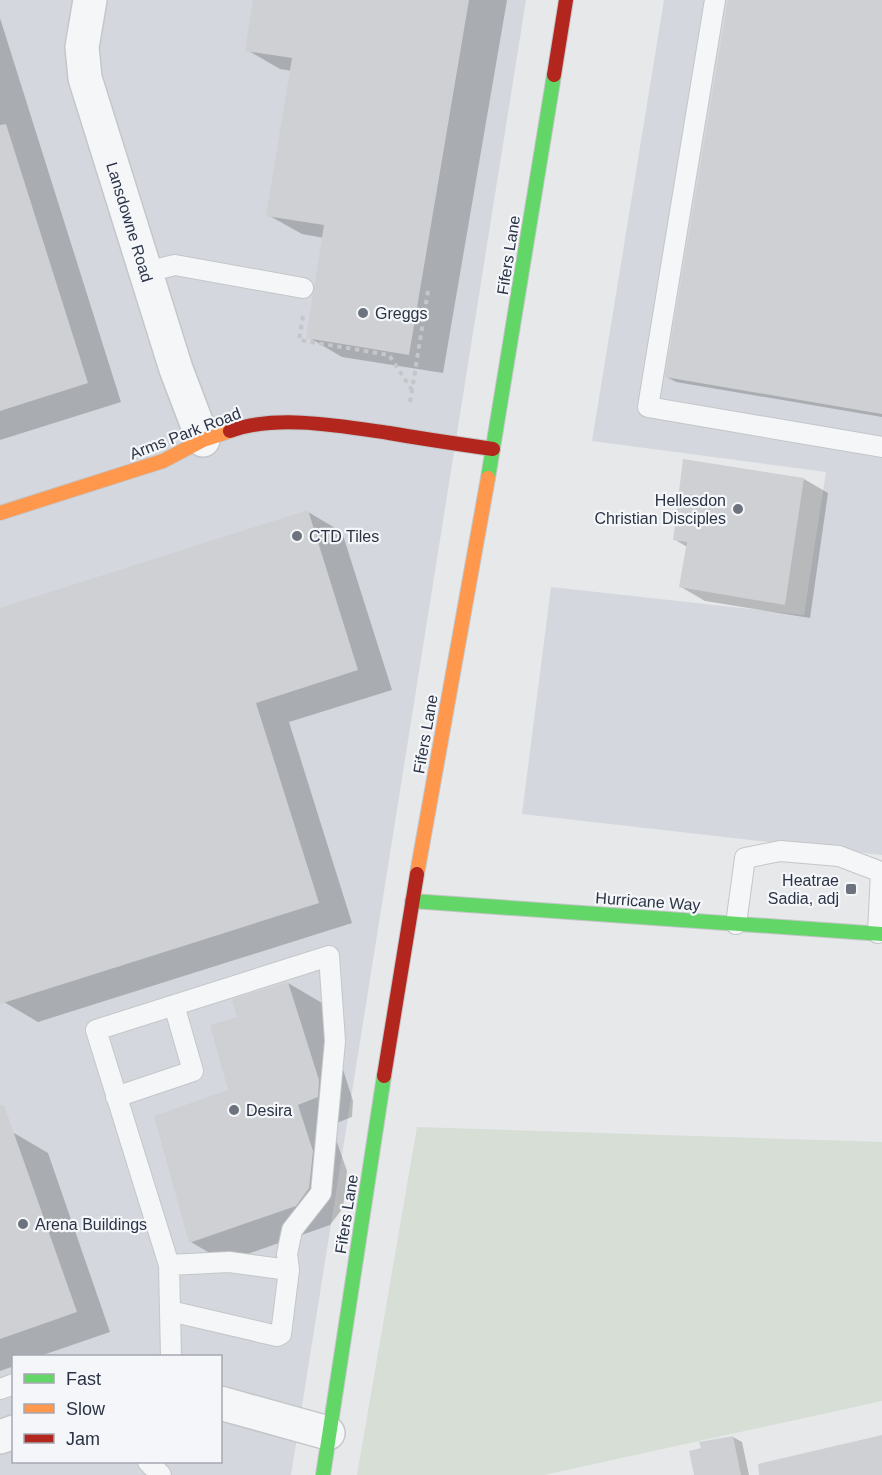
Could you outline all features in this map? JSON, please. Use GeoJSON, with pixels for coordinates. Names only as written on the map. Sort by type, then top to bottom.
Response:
{"type":"FeatureCollection","features":[{"type":"Feature","properties":{"kind":"street","name":"Lansdowne Road"},"geometry":{"type":"LineString","coordinates":[[90,0],[82,47],[85,78],[176,369],[203,440]]}},
{"type":"Feature","properties":{"kind":"street","name":"Fifers Lane"},"geometry":{"type":"LineString","coordinates":[[323,1475],[412,901],[494,449],[566,0]]}},
{"type":"Feature","properties":{"kind":"street","name":"Arms Park Road"},"geometry":{"type":"LineString","coordinates":[[0,513],[163,461],[203,440],[240,427],[268,423],[334,425],[494,449]]}},
{"type":"Feature","properties":{"kind":"street","name":"Hurricane Way"},"geometry":{"type":"LineString","coordinates":[[412,901],[880,934]]}},
{"type":"Feature","properties":{"kind":"street"},"geometry":{"type":"LineString","coordinates":[[222,1404],[328,1433]]}},
{"type":"Feature","properties":{"kind":"lane"},"geometry":{"type":"LineString","coordinates":[[715,0],[648,407],[882,447]]}},
{"type":"Feature","properties":{"kind":"lane"},"geometry":{"type":"LineString","coordinates":[[146,272],[175,266],[303,288]]}},
{"type":"Feature","properties":{"kind":"lane"},"geometry":{"type":"LineString","coordinates":[[736,924],[745,858],[780,851],[840,856],[881,872],[880,934]]}},
{"type":"Feature","properties":{"kind":"lane"},"geometry":{"type":"LineString","coordinates":[[170,1311],[277,1336],[281,1334],[289,1270],[287,1254],[292,1230],[321,1193],[335,1041],[328,956],[96,1030],[169,1264],[170,1311],[171,1355]]}},
{"type":"Feature","properties":{"kind":"lane"},"geometry":{"type":"LineString","coordinates":[[116,1097],[193,1071],[174,1005]]}},
{"type":"Feature","properties":{"kind":"lane"},"geometry":{"type":"LineString","coordinates":[[169,1264],[229,1262],[289,1270]]}},
{"type":"Feature","properties":{"kind":"lane"},"geometry":{"type":"LineString","coordinates":[[150,1463],[161,1475]]}},
{"type":"Feature","properties":{"kind":"path"},"geometry":{"type":"LineString","coordinates":[[303,288],[308,288],[299,340],[389,355],[412,390]]}},
{"type":"Feature","properties":{"kind":"path"},"geometry":{"type":"LineString","coordinates":[[405,435],[428,291]]}},
{"type":"Feature","properties":{"kind":"shaded area"},"geometry":{"type":"Polygon","coordinates":[[[0,0],[526,0],[291,1475],[0,1475],[0,0]]]}},
{"type":"Feature","properties":{"kind":"shaded area"},"geometry":{"type":"Polygon","coordinates":[[[664,0],[882,0],[882,855],[522,814],[551,587],[804,615],[826,472],[592,441],[664,0]]]}},
{"type":"Feature","properties":{"kind":"shaded area"},"geometry":{"type":"Polygon","coordinates":[[[417,1127],[882,1142],[882,1401],[544,1475],[357,1475],[417,1127]]]}},
{"type":"Feature","properties":{"kind":"building"},"geometry":{"type":"Polygon","coordinates":[[[253,0],[469,0],[409,355],[306,338],[324,225],[266,216],[292,58],[245,51],[253,0]]]}},
{"type":"Feature","properties":{"kind":"building"},"geometry":{"type":"Polygon","coordinates":[[[728,0],[882,0],[882,414],[665,377],[728,0]]]}},
{"type":"Feature","properties":{"kind":"building"},"geometry":{"type":"Polygon","coordinates":[[[6,124],[88,383],[0,411],[0,125],[6,124]]]}},
{"type":"Feature","properties":{"kind":"building","name":"Hellesdon Christian Disciples"},"geometry":{"type":"Polygon","coordinates":[[[683,459],[804,478],[785,605],[679,587],[687,542],[673,540],[683,459]]]}},
{"type":"Feature","properties":{"kind":"building"},"geometry":{"type":"Polygon","coordinates":[[[308,510],[358,670],[256,703],[319,903],[0,1004],[0,608],[308,510]]]}},
{"type":"Feature","properties":{"kind":"building","name":"Desira"},"geometry":{"type":"Polygon","coordinates":[[[288,982],[319,1080],[318,1097],[298,1105],[313,1151],[309,1188],[296,1206],[189,1243],[154,1116],[228,1090],[210,1025],[237,1017],[232,999],[288,982]]]}},
{"type":"Feature","properties":{"kind":"building","name":"Arena Buildings"},"geometry":{"type":"Polygon","coordinates":[[[0,1105],[4,1105],[77,1312],[0,1339],[0,1105]]]}},
{"type":"Feature","properties":{"kind":"building"},"geometry":{"type":"Polygon","coordinates":[[[882,1435],[882,1475],[759,1475],[758,1464],[882,1435]]]}},
{"type":"Feature","properties":{"kind":"building"},"geometry":{"type":"Polygon","coordinates":[[[733,1436],[741,1475],[694,1475],[689,1451],[701,1448],[699,1442],[733,1436]]]}},
{"type":"Feature","properties":{"kind":"traffic: fast"},"geometry":{"type":"LineString","coordinates":[[488,478],[554,75]]}},
{"type":"Feature","properties":{"kind":"traffic: fast"},"geometry":{"type":"LineString","coordinates":[[412,901],[882,934]]}},
{"type":"Feature","properties":{"kind":"traffic: fast"},"geometry":{"type":"LineString","coordinates":[[323,1475],[384,1076]]}},
{"type":"Feature","properties":{"kind":"traffic: slow"},"geometry":{"type":"LineString","coordinates":[[0,513],[163,461],[203,440],[230,431]]}},
{"type":"Feature","properties":{"kind":"traffic: slow"},"geometry":{"type":"LineString","coordinates":[[417,874],[488,478]]}},
{"type":"Feature","properties":{"kind":"traffic: jam"},"geometry":{"type":"LineString","coordinates":[[554,75],[566,0]]}},
{"type":"Feature","properties":{"kind":"traffic: jam"},"geometry":{"type":"LineString","coordinates":[[230,431],[268,423],[309,423],[493,449]]}},
{"type":"Feature","properties":{"kind":"traffic: jam"},"geometry":{"type":"LineString","coordinates":[[384,1076],[417,874]]}},
{"type":"Feature","properties":{"kind":"place","name":"Greggs"},"geometry":{"type":"Point","coordinates":[363,313]}},
{"type":"Feature","properties":{"kind":"place","name":"Hellesdon Christian Disciples"},"geometry":{"type":"Point","coordinates":[738,509]}},
{"type":"Feature","properties":{"kind":"place","name":"CTD Tiles"},"geometry":{"type":"Point","coordinates":[297,536]}},
{"type":"Feature","properties":{"kind":"place","name":"Heatrae Sadia, adj"},"geometry":{"type":"Point","coordinates":[851,889]}},
{"type":"Feature","properties":{"kind":"place","name":"Desira"},"geometry":{"type":"Point","coordinates":[234,1110]}},
{"type":"Feature","properties":{"kind":"place","name":"Arena Buildings"},"geometry":{"type":"Point","coordinates":[23,1224]}}]}
